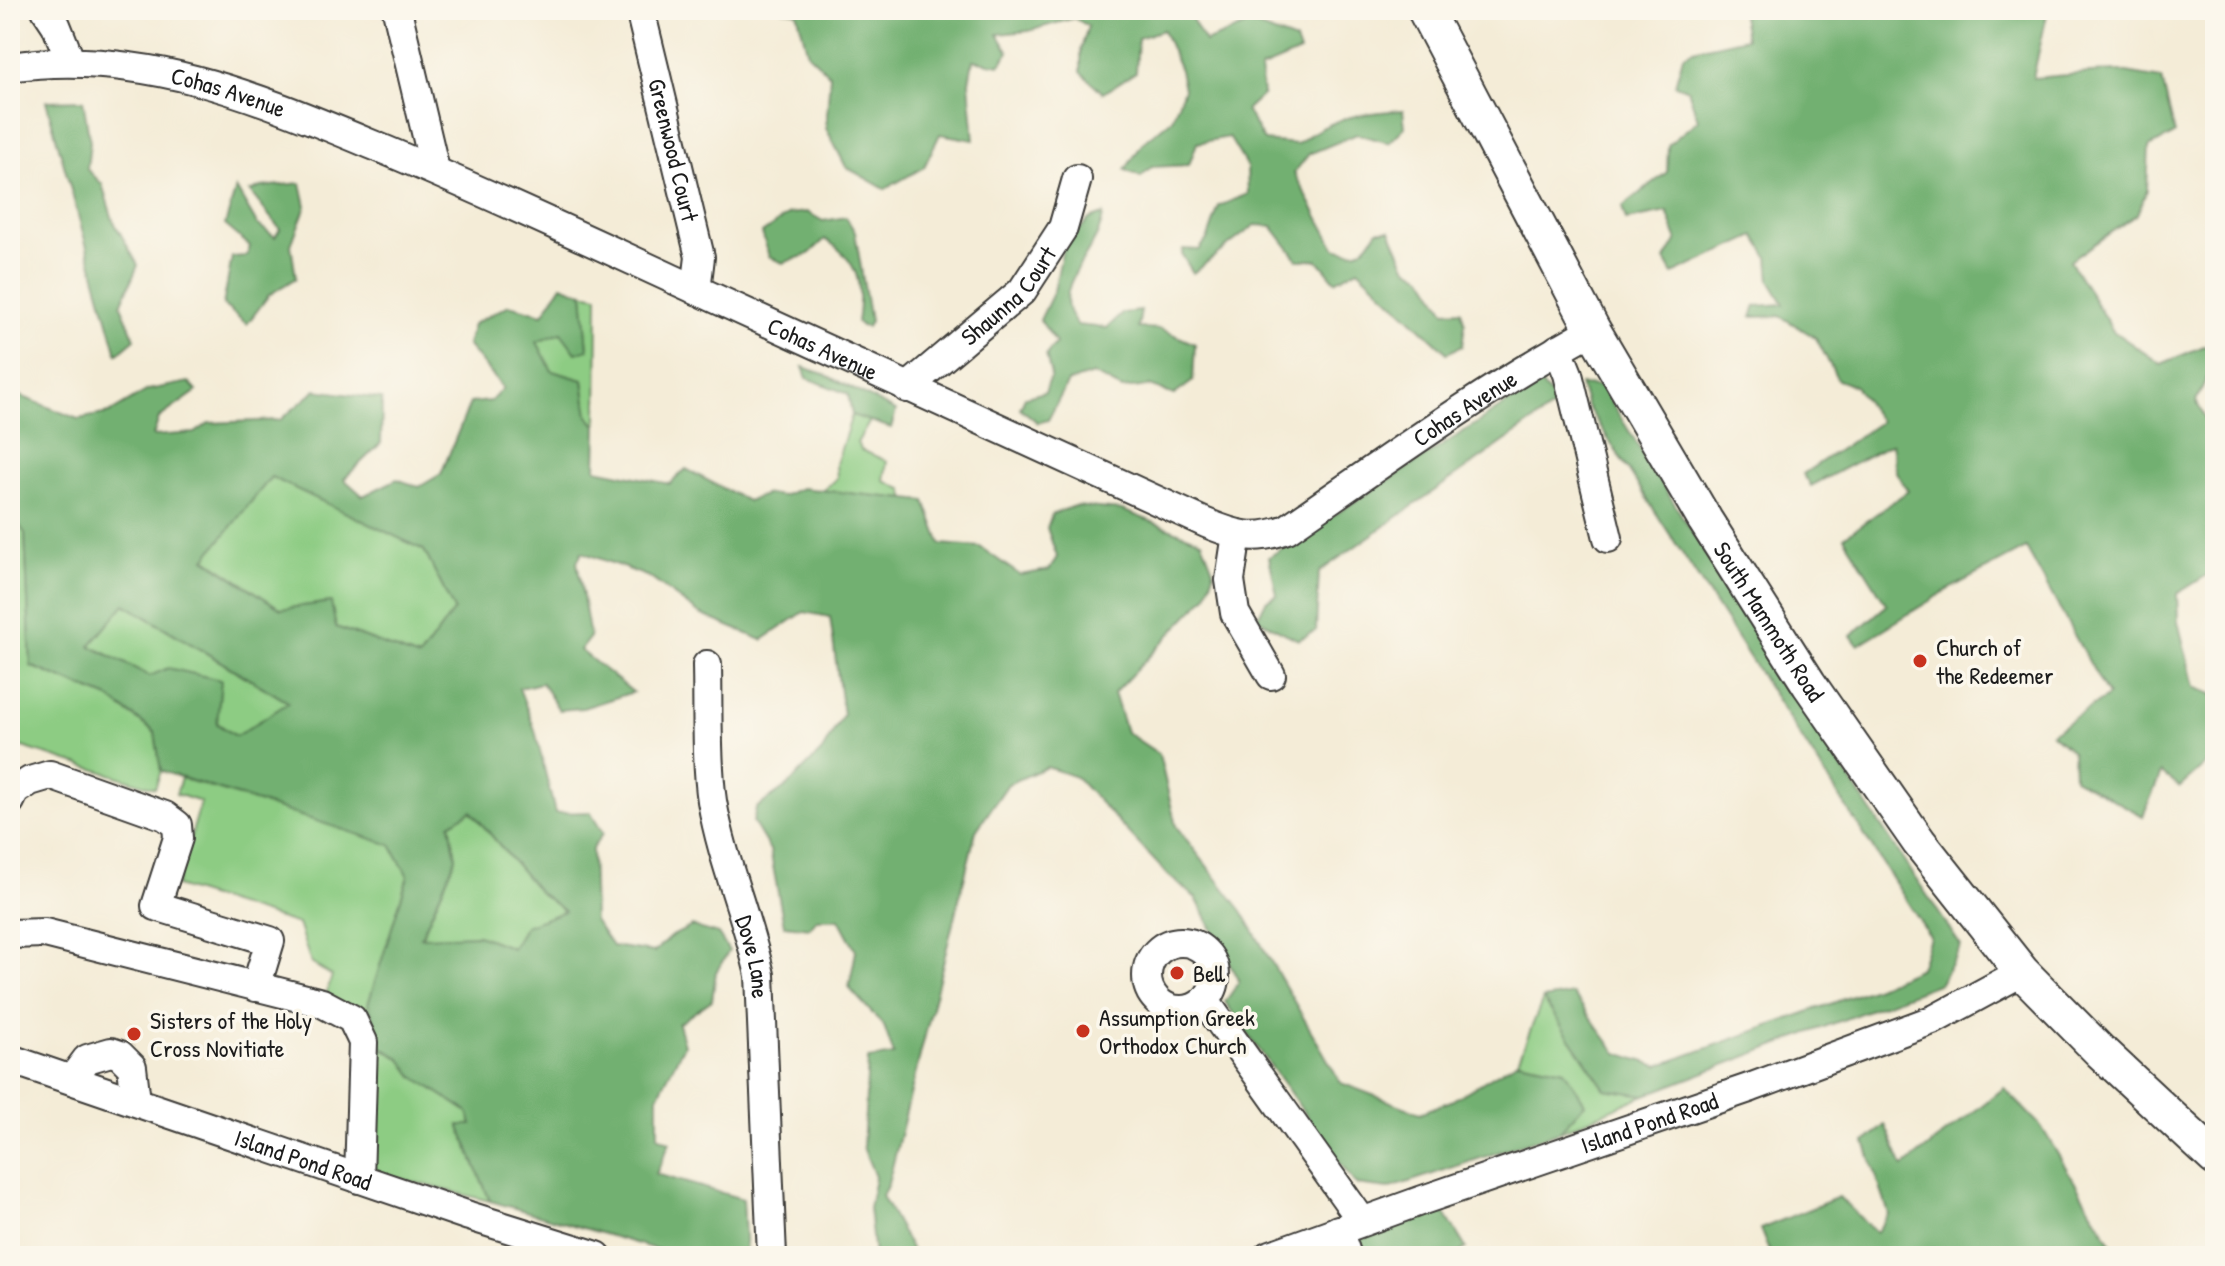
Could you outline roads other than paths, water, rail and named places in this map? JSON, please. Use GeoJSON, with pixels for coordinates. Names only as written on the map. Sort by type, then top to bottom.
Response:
{"type":"FeatureCollection","features":[{"type":"Feature","properties":{"kind":"main road","name":"South Mammoth Road"},"geometry":{"type":"LineString","coordinates":[[1425,10],[1593,330],[1705,520],[1809,684],[1919,842],[2022,972],[2100,1051],[2215,1158]]}},
{"type":"Feature","properties":{"kind":"street"},"geometry":{"type":"LineString","coordinates":[[46,10],[56,25],[70,60]]}},
{"type":"Feature","properties":{"kind":"street"},"geometry":{"type":"LineString","coordinates":[[397,10],[435,170]]}},
{"type":"Feature","properties":{"kind":"street","name":"Greenwood Court"},"geometry":{"type":"LineString","coordinates":[[640,10],[700,257],[696,290]]}},
{"type":"Feature","properties":{"kind":"street","name":"Cohas Avenue"},"geometry":{"type":"LineString","coordinates":[[10,67],[70,60],[139,68],[201,80],[263,99],[435,170],[907,388],[1206,523],[1237,534],[1267,536],[1287,529],[1424,434],[1593,330]]}},
{"type":"Feature","properties":{"kind":"street","name":"Shaunna Court"},"geometry":{"type":"LineString","coordinates":[[907,388],[1022,291],[1063,228],[1077,179]]}},
{"type":"Feature","properties":{"kind":"street"},"geometry":{"type":"LineString","coordinates":[[1558,349],[1568,374],[1608,538]]}},
{"type":"Feature","properties":{"kind":"street"},"geometry":{"type":"LineString","coordinates":[[1237,534],[1230,580],[1235,613],[1271,675]]}},
{"type":"Feature","properties":{"kind":"street","name":"Dove Lane"},"geometry":{"type":"LineString","coordinates":[[707,665],[712,798],[760,975],[772,1256]]}},
{"type":"Feature","properties":{"kind":"street"},"geometry":{"type":"LineString","coordinates":[[10,801],[15,791],[30,781],[50,775],[165,816],[177,825],[178,838],[156,906],[270,941],[256,987]]}},
{"type":"Feature","properties":{"kind":"street"},"geometry":{"type":"LineString","coordinates":[[10,934],[45,933],[322,1003],[352,1019],[363,1042],[359,1179]]}},
{"type":"Feature","properties":{"kind":"street","name":"Island Pond Road"},"geometry":{"type":"LineString","coordinates":[[1268,1256],[1349,1236],[1935,1019],[2022,972]]}},
{"type":"Feature","properties":{"kind":"street"},"geometry":{"type":"LineString","coordinates":[[1205,1001],[1349,1236]]}},
{"type":"Feature","properties":{"kind":"street"},"geometry":{"type":"LineString","coordinates":[[72,1079],[87,1059],[111,1052],[120,1055],[132,1067],[136,1101]]}},
{"type":"Feature","properties":{"kind":"street","name":"Island Pond Road"},"geometry":{"type":"LineString","coordinates":[[10,1059],[359,1179],[597,1256]]}},
{"type":"Feature","properties":{"kind":"place","name":"Church of the Redeemer"},"geometry":{"type":"Point","coordinates":[1920,661]}},
{"type":"Feature","properties":{"kind":"place","name":"Bell"},"geometry":{"type":"Point","coordinates":[1177,973]}},
{"type":"Feature","properties":{"kind":"place","name":"Assumption Greek Orthodox Church"},"geometry":{"type":"Point","coordinates":[1083,1031]}},
{"type":"Feature","properties":{"kind":"place","name":"Sisters of the Holy Cross Novitiate"},"geometry":{"type":"Point","coordinates":[134,1034]}}]}
